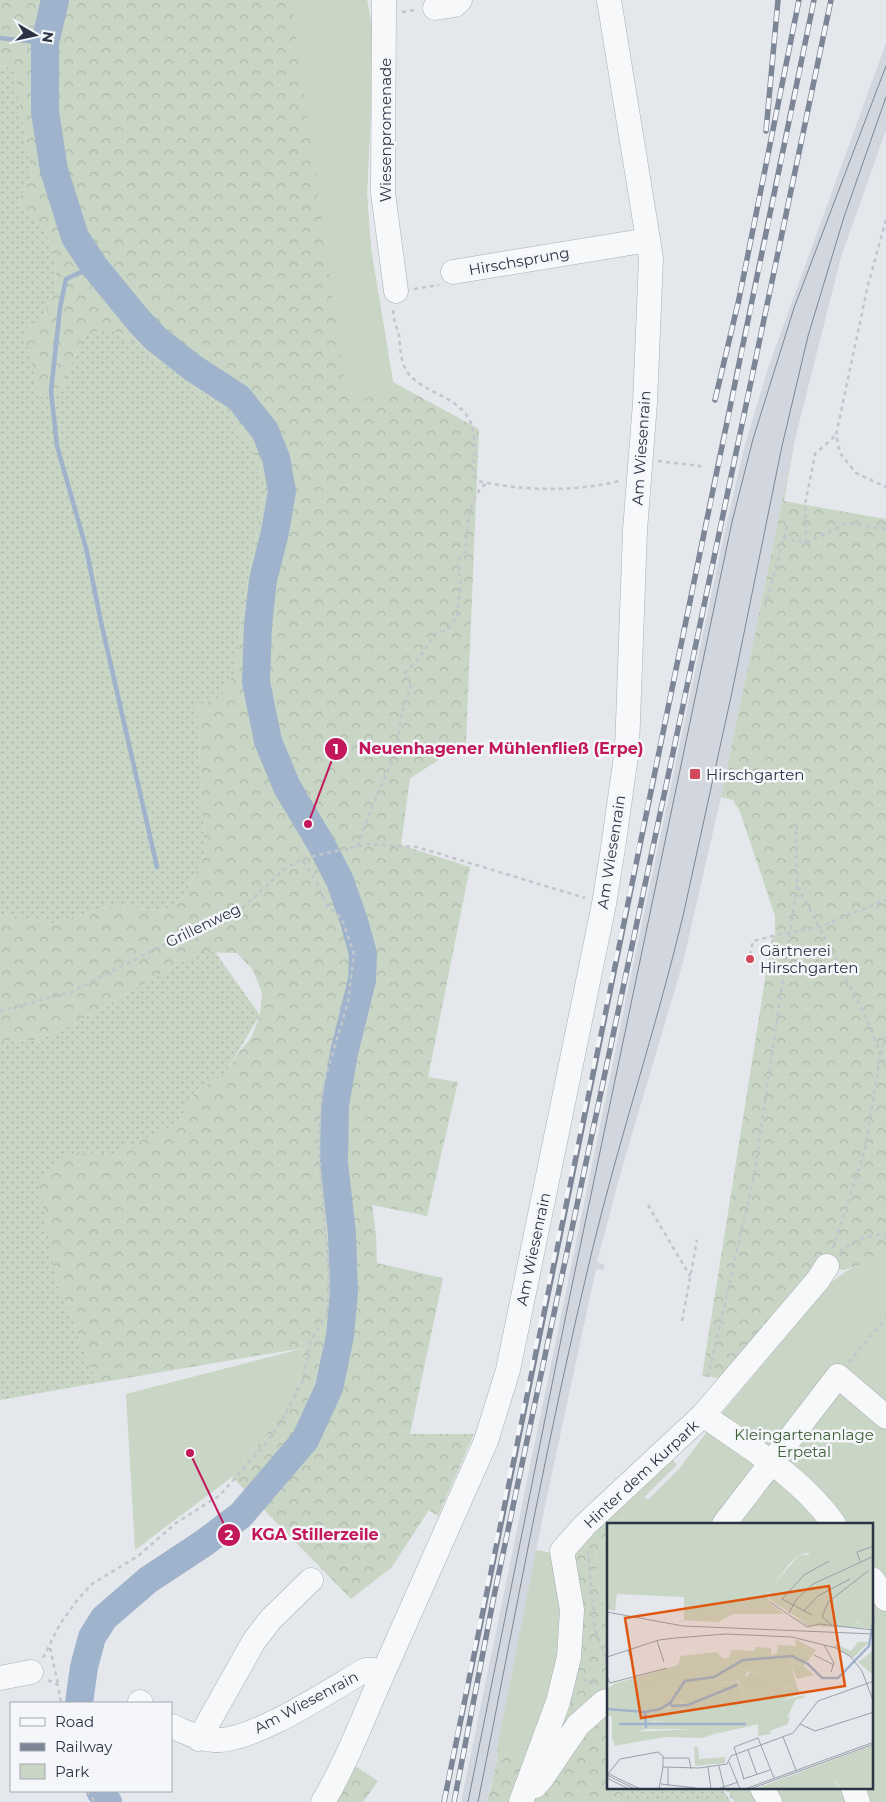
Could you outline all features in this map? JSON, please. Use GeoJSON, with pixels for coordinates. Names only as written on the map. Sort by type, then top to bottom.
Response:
{"type":"FeatureCollection","features":[{"type":"Feature","properties":{"kind":"street"},"geometry":{"type":"LineString","coordinates":[[435,8],[455,5],[460,0]]}},
{"type":"Feature","properties":{"kind":"street","name":"Am Wiesenrain"},"geometry":{"type":"LineString","coordinates":[[323,1802],[353,1746],[383,1673],[486,1441],[497,1410],[508,1370],[614,848],[627,749],[635,530],[641,469],[651,258],[609,0]]}},
{"type":"Feature","properties":{"kind":"street","name":"Wiesenpromenade"},"geometry":{"type":"LineString","coordinates":[[385,7],[384,193],[396,291]]}},
{"type":"Feature","properties":{"kind":"street","name":"Hirschsprung"},"geometry":{"type":"LineString","coordinates":[[453,272],[648,240]]}},
{"type":"Feature","properties":{"kind":"street","name":"Hinter dem Kurpark"},"geometry":{"type":"LineString","coordinates":[[521,1802],[558,1702],[569,1657],[572,1610],[562,1551],[585,1525],[703,1415],[818,1280],[827,1266]]}},
{"type":"Feature","properties":{"kind":"street"},"geometry":{"type":"LineString","coordinates":[[725,1523],[838,1376],[886,1417]]}},
{"type":"Feature","properties":{"kind":"street"},"geometry":{"type":"LineString","coordinates":[[703,1415],[772,1463],[810,1494],[833,1523]]}},
{"type":"Feature","properties":{"kind":"street"},"geometry":{"type":"LineString","coordinates":[[199,1739],[254,1641],[271,1619],[311,1580]]}},
{"type":"Feature","properties":{"kind":"street"},"geometry":{"type":"LineString","coordinates":[[874,1582],[886,1599]]}},
{"type":"Feature","properties":{"kind":"street","name":"Am Wiesenrain"},"geometry":{"type":"LineString","coordinates":[[172,1726],[199,1739],[216,1741],[232,1739],[277,1720],[365,1670],[383,1673]]}},
{"type":"Feature","properties":{"kind":"street"},"geometry":{"type":"LineString","coordinates":[[0,1678],[31,1672]]}},
{"type":"Feature","properties":{"kind":"street"},"geometry":{"type":"LineString","coordinates":[[521,1802],[542,1778],[578,1725],[604,1702],[604,1693]]}},
{"type":"Feature","properties":{"kind":"street"},"geometry":{"type":"LineString","coordinates":[[763,1790],[770,1802]]}},
{"type":"Feature","properties":{"kind":"street"},"geometry":{"type":"LineString","coordinates":[[854,1790],[858,1802]]}},
{"type":"Feature","properties":{"kind":"path"},"geometry":{"type":"LineString","coordinates":[[385,7],[435,8]]}},
{"type":"Feature","properties":{"kind":"path"},"geometry":{"type":"LineString","coordinates":[[886,220],[868,285],[836,435],[840,453],[856,473],[886,487]]}},
{"type":"Feature","properties":{"kind":"path","name":"Hirschsprung"},"geometry":{"type":"LineString","coordinates":[[396,291],[447,284],[453,272]]}},
{"type":"Feature","properties":{"kind":"path"},"geometry":{"type":"LineString","coordinates":[[396,291],[393,315],[403,363],[409,374],[419,383],[451,400],[466,414],[471,424],[475,442],[474,476],[478,480],[487,483],[533,489],[560,488],[601,486],[625,480],[641,469],[700,466],[699,470]]}},
{"type":"Feature","properties":{"kind":"path"},"geometry":{"type":"LineString","coordinates":[[806,543],[805,504],[815,454],[836,435]]}},
{"type":"Feature","properties":{"kind":"path"},"geometry":{"type":"LineString","coordinates":[[357,846],[377,794],[397,751],[401,716],[410,686],[405,673],[420,657],[435,634],[447,630],[457,617],[460,580],[458,570],[460,557],[466,551],[466,531],[469,513],[481,486],[487,483]]}},
{"type":"Feature","properties":{"kind":"path"},"geometry":{"type":"LineString","coordinates":[[764,607],[788,523]]}},
{"type":"Feature","properties":{"kind":"path"},"geometry":{"type":"LineString","coordinates":[[783,538],[806,543],[847,523],[886,529]]}},
{"type":"Feature","properties":{"kind":"path"},"geometry":{"type":"LineString","coordinates":[[706,1386],[754,1176],[797,885],[796,824]]}},
{"type":"Feature","properties":{"kind":"path","name":"Grillenweg"},"geometry":{"type":"LineString","coordinates":[[0,1012],[71,992],[185,934],[240,910],[287,867],[302,859],[367,844],[417,847],[604,904]]}},
{"type":"Feature","properties":{"kind":"path"},"geometry":{"type":"LineString","coordinates":[[58,1685],[31,1672],[39,1666],[60,1624],[78,1599],[92,1584],[138,1556],[176,1523],[218,1496],[236,1478],[263,1447],[281,1422],[303,1381],[310,1342],[327,1315],[330,1277],[318,1140],[323,1086],[348,1002],[354,954],[342,918],[326,904],[318,885],[302,859]]}},
{"type":"Feature","properties":{"kind":"path"},"geometry":{"type":"LineString","coordinates":[[797,885],[865,1015],[880,1057],[886,1068]]}},
{"type":"Feature","properties":{"kind":"path"},"geometry":{"type":"LineString","coordinates":[[750,955],[752,941],[819,927],[886,900]]}},
{"type":"Feature","properties":{"kind":"path"},"geometry":{"type":"LineString","coordinates":[[827,1266],[865,1150],[880,1057],[886,1036]]}},
{"type":"Feature","properties":{"kind":"path"},"geometry":{"type":"LineString","coordinates":[[648,1205],[690,1276]]}},
{"type":"Feature","properties":{"kind":"path"},"geometry":{"type":"LineString","coordinates":[[827,1266],[847,1245],[879,1234],[886,1235]]}},
{"type":"Feature","properties":{"kind":"path"},"geometry":{"type":"LineString","coordinates":[[682,1321],[697,1240]]}},
{"type":"Feature","properties":{"kind":"path"},"geometry":{"type":"LineString","coordinates":[[838,1376],[886,1317]]}},
{"type":"Feature","properties":{"kind":"path"},"geometry":{"type":"LineString","coordinates":[[593,1546],[588,1552],[595,1629],[607,1663]]}},
{"type":"Feature","properties":{"kind":"path"},"geometry":{"type":"LineString","coordinates":[[50,1647],[60,1702]]}},
{"type":"Feature","properties":{"kind":"path"},"geometry":{"type":"LineString","coordinates":[[565,1675],[604,1693]]}},
{"type":"Feature","properties":{"kind":"path"},"geometry":{"type":"LineString","coordinates":[[727,1790],[735,1802]]}},
{"type":"Feature","properties":{"kind":"path"},"geometry":{"type":"LineString","coordinates":[[87,1792],[95,1802]]}},
{"type":"Feature","properties":{"kind":"shaded area"},"geometry":{"type":"Polygon","coordinates":[[[886,43],[886,130],[841,257],[795,439],[721,797],[683,962],[622,1168],[597,1262],[605,1265],[603,1270],[596,1269],[546,1501],[497,1748],[498,1758],[494,1776],[487,1802],[461,1802],[630,980],[725,530],[745,445],[768,368],[886,43]]]}},
{"type":"Feature","properties":{"kind":"green space"},"geometry":{"type":"Polygon","coordinates":[[[0,0],[367,0],[374,37],[367,194],[371,249],[393,382],[479,429],[466,743],[410,778],[401,845],[470,867],[428,1077],[458,1082],[427,1216],[372,1205],[377,1263],[443,1278],[410,1434],[474,1434],[438,1516],[429,1510],[392,1567],[351,1599],[232,1477],[270,1429],[299,1382],[304,1348],[97,1383],[55,1275],[39,1182],[55,1163],[75,1152],[113,1154],[178,1123],[195,1092],[225,1073],[251,1038],[260,1015],[262,993],[253,970],[237,953],[199,952],[72,1025],[36,1040],[0,1041],[0,917],[9,915],[50,924],[113,905],[164,911],[183,898],[205,855],[197,706],[219,698],[235,671],[243,610],[265,487],[250,444],[221,406],[146,350],[111,329],[84,335],[63,384],[40,399],[24,331],[46,312],[56,289],[55,259],[44,227],[23,211],[20,197],[32,177],[14,69],[0,65],[0,0]]]}},
{"type":"Feature","properties":{"kind":"green space"},"geometry":{"type":"Polygon","coordinates":[[[291,0],[367,0],[374,37],[367,194],[371,249],[393,382],[407,391],[366,398],[346,392],[291,0]]]}},
{"type":"Feature","properties":{"kind":"green space"},"geometry":{"type":"Polygon","coordinates":[[[0,65],[14,69],[32,177],[20,197],[23,211],[44,227],[55,259],[56,289],[46,312],[24,331],[63,384],[84,335],[111,329],[146,350],[221,406],[250,444],[265,487],[243,610],[235,671],[219,698],[197,706],[205,855],[183,898],[164,911],[113,905],[50,924],[9,915],[0,917],[0,65]]]}},
{"type":"Feature","properties":{"kind":"green space"},"geometry":{"type":"Polygon","coordinates":[[[795,439],[784,501],[886,519],[886,1256],[844,1270],[823,1266],[727,1379],[702,1376],[771,942],[775,935],[775,916],[740,812],[733,800],[721,797],[795,439]]]}},
{"type":"Feature","properties":{"kind":"green space"},"geometry":{"type":"Polygon","coordinates":[[[199,952],[215,952],[260,1015],[225,1073],[195,1092],[178,1123],[113,1154],[75,1152],[55,1275],[97,1383],[0,1400],[0,1041],[36,1040],[72,1025],[199,952]]]}},
{"type":"Feature","properties":{"kind":"green space","name":"Kleingartenanlage Erpetal"},"geometry":{"type":"Polygon","coordinates":[[[886,1256],[886,1802],[735,1802],[727,1790],[874,1790],[874,1523],[618,1523],[645,1497],[648,1500],[679,1469],[712,1425],[831,1283],[844,1273],[870,1260],[886,1256]]]}},
{"type":"Feature","properties":{"kind":"green space"},"geometry":{"type":"Polygon","coordinates":[[[304,1348],[299,1382],[270,1429],[232,1477],[135,1550],[126,1394],[304,1348]]]}},
{"type":"Feature","properties":{"kind":"green space"},"geometry":{"type":"Polygon","coordinates":[[[669,1455],[677,1465],[618,1523],[607,1523],[607,1536],[595,1554],[598,1586],[607,1617],[607,1790],[621,1790],[627,1798],[627,1802],[527,1802],[572,1556],[582,1537],[669,1455]]]}},
{"type":"Feature","properties":{"kind":"green space"},"geometry":{"type":"Polygon","coordinates":[[[607,1536],[607,1617],[598,1586],[595,1554],[607,1536]]]}},
{"type":"Feature","properties":{"kind":"green space"},"geometry":{"type":"Polygon","coordinates":[[[536,1550],[558,1554],[564,1657],[534,1753],[497,1748],[536,1550]]]}},
{"type":"Feature","properties":{"kind":"green space"},"geometry":{"type":"Polygon","coordinates":[[[497,1748],[534,1753],[511,1802],[487,1802],[498,1758],[497,1748]]]}},
{"type":"Feature","properties":{"kind":"green space"},"geometry":{"type":"Polygon","coordinates":[[[352,1764],[378,1781],[363,1802],[327,1802],[352,1764]]]}},
{"type":"Feature","properties":{"kind":"green space"},"geometry":{"type":"Polygon","coordinates":[[[621,1790],[723,1790],[731,1802],[627,1802],[627,1798],[621,1790]]]}},
{"type":"Feature","properties":{"kind":"waterway"},"geometry":{"type":"LineString","coordinates":[[55,0],[45,43],[45,112],[54,170],[75,237],[94,266],[156,339],[193,368],[239,398],[265,431],[276,458],[282,491],[275,532],[263,580],[258,625],[256,682],[268,741],[287,787],[321,844],[340,881],[363,954],[362,980],[344,1053],[335,1106],[334,1163],[342,1233],[344,1291],[340,1336],[329,1388],[305,1440],[241,1515],[204,1543],[148,1580],[104,1618],[92,1637],[84,1667],[79,1702]]}},
{"type":"Feature","properties":{"kind":"waterway"},"geometry":{"type":"LineString","coordinates":[[0,38],[45,43]]}},
{"type":"Feature","properties":{"kind":"waterway"},"geometry":{"type":"LineString","coordinates":[[94,266],[66,279],[60,308],[51,391],[57,446],[86,548],[157,867]]}},
{"type":"Feature","properties":{"kind":"waterway"},"geometry":{"type":"LineString","coordinates":[[101,1792],[108,1802]]}},
{"type":"Feature","properties":{"kind":"tram line"},"geometry":{"type":"LineString","coordinates":[[468,1802],[570,1295],[732,522],[753,439],[794,308],[886,66]]}},
{"type":"Feature","properties":{"kind":"tram line"},"geometry":{"type":"LineString","coordinates":[[478,1802],[546,1457],[576,1319],[614,1167],[683,916],[732,692],[782,446],[808,336],[844,217],[886,97]]}},
{"type":"Feature","properties":{"kind":"railway"},"geometry":{"type":"LineString","coordinates":[[766,131],[778,0]]}},
{"type":"Feature","properties":{"kind":"railway"},"geometry":{"type":"LineString","coordinates":[[715,400],[739,299],[799,0]]}},
{"type":"Feature","properties":{"kind":"railway"},"geometry":{"type":"LineString","coordinates":[[444,1802],[535,1351],[814,0]]}},
{"type":"Feature","properties":{"kind":"railway"},"geometry":{"type":"LineString","coordinates":[[454,1802],[494,1596],[831,0]]}},
{"type":"Feature","properties":{"kind":"place","name":"Hirschgarten"},"geometry":{"type":"Point","coordinates":[695,774]}},
{"type":"Feature","properties":{"kind":"place","name":"Neuenhagener Mühlenfließ (Erpe)"},"geometry":{"type":"Point","coordinates":[308,824]}},
{"type":"Feature","properties":{"kind":"place","name":"Gärtnerei Hirschgarten"},"geometry":{"type":"Point","coordinates":[750,959]}},
{"type":"Feature","properties":{"kind":"place","name":"KGA Stillerzeile"},"geometry":{"type":"Point","coordinates":[190,1453]}}]}
